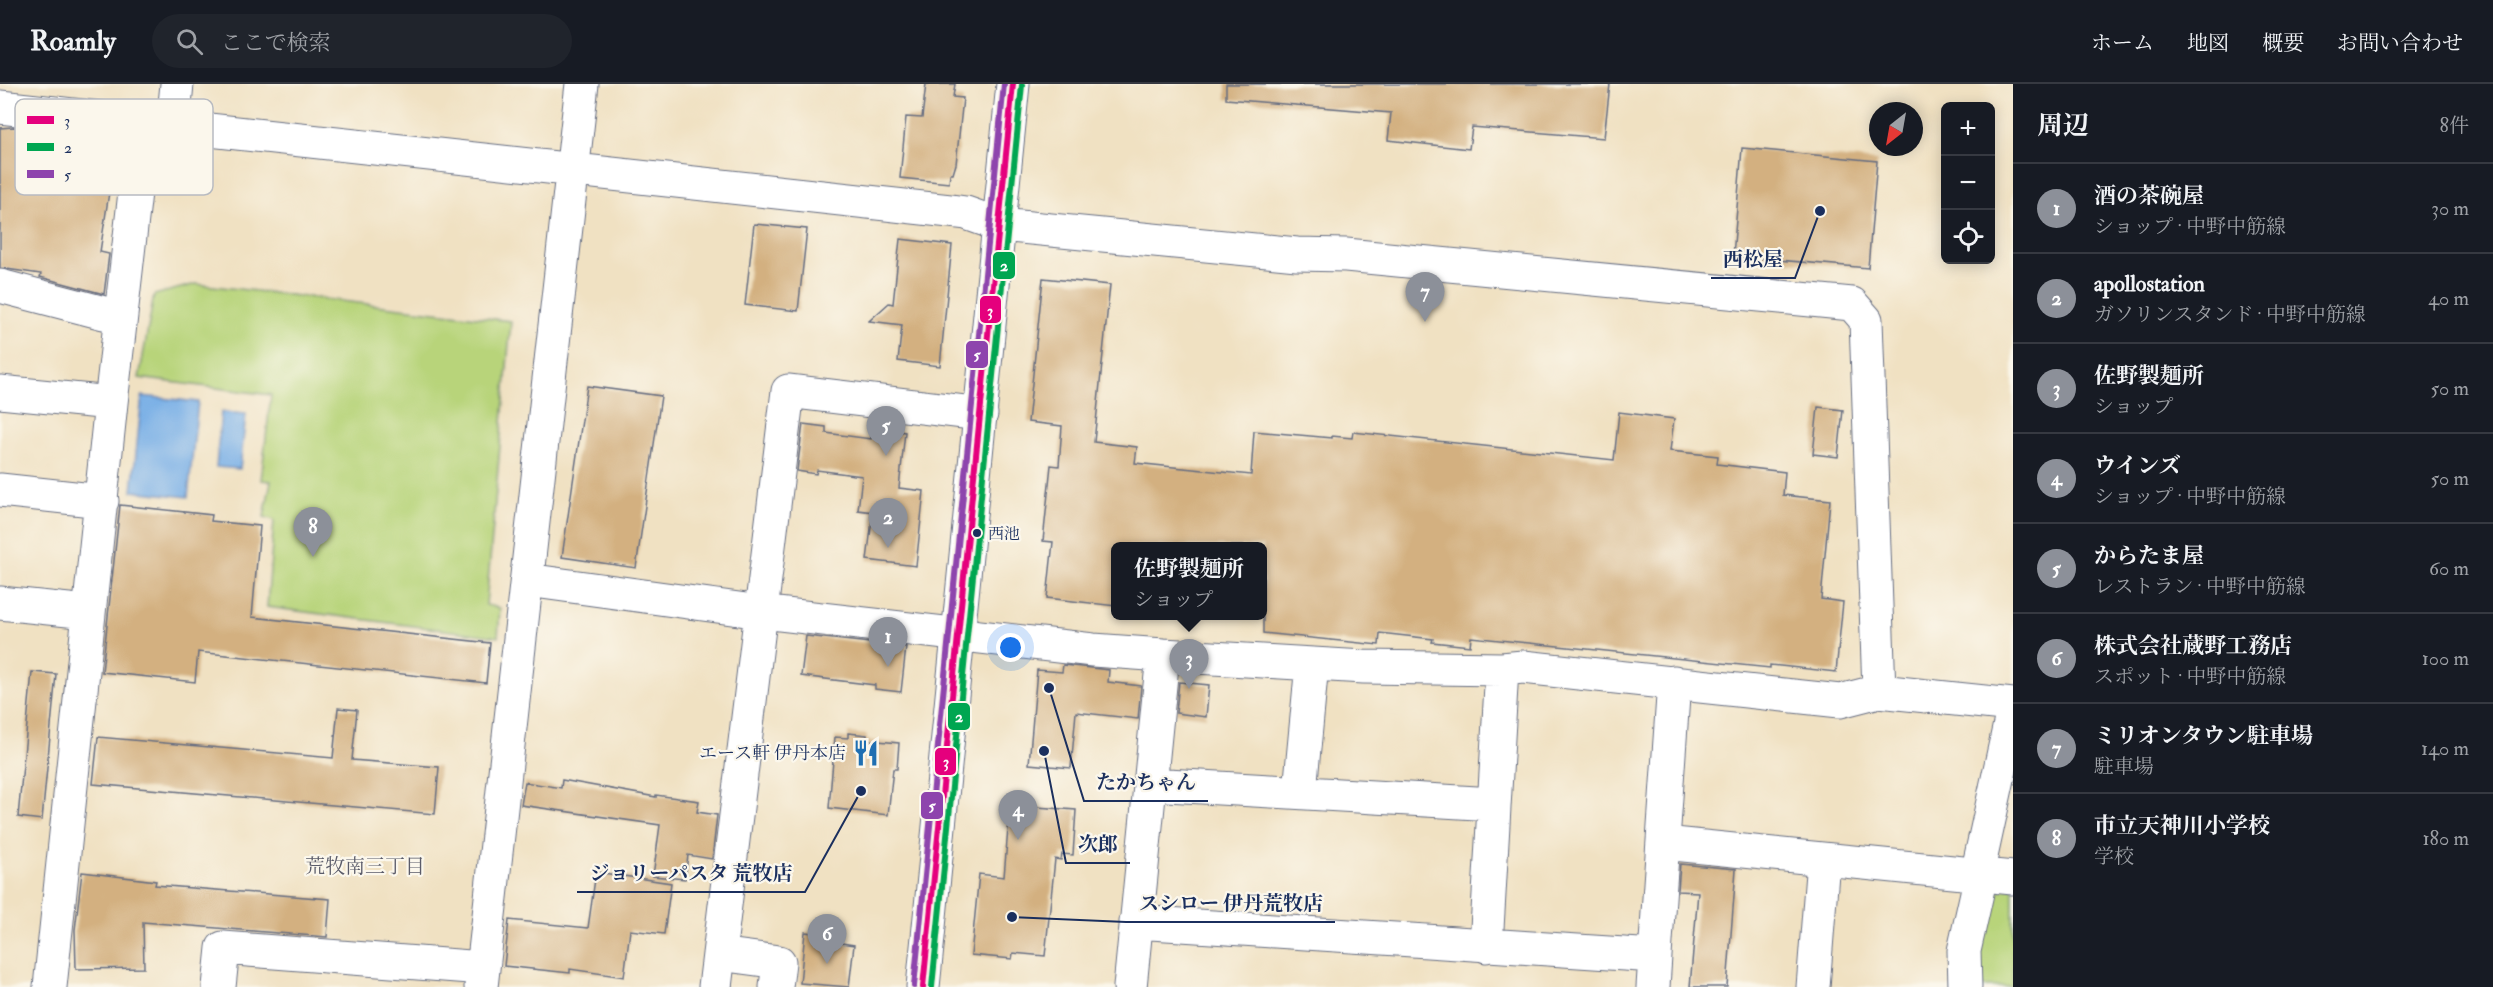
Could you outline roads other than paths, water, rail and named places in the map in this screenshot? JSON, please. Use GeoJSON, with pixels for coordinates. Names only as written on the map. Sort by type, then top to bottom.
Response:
{"type":"FeatureCollection","features":[{"type":"Feature","properties":{"kind":"street"},"geometry":{"type":"LineString","coordinates":[[170,99],[177,84]]}},
{"type":"Feature","properties":{"kind":"street"},"geometry":{"type":"LineString","coordinates":[[219,987],[223,948],[482,977],[582,84]]}},
{"type":"Feature","properties":{"kind":"street"},"geometry":{"type":"LineString","coordinates":[[923,987],[1013,84]]}},
{"type":"Feature","properties":{"kind":"street"},"geometry":{"type":"LineString","coordinates":[[0,107],[15,109]]}},
{"type":"Feature","properties":{"kind":"street"},"geometry":{"type":"LineString","coordinates":[[213,130],[958,212],[1000,225],[1297,254],[1367,257],[1852,304],[1866,320],[1879,692]]}},
{"type":"Feature","properties":{"kind":"street"},"geometry":{"type":"LineString","coordinates":[[50,987],[121,315],[144,195]]}},
{"type":"Feature","properties":{"kind":"street"},"geometry":{"type":"LineString","coordinates":[[0,286],[104,314],[121,315]]}},
{"type":"Feature","properties":{"kind":"street"},"geometry":{"type":"LineString","coordinates":[[716,987],[788,391],[981,414]]}},
{"type":"Feature","properties":{"kind":"street"},"geometry":{"type":"LineString","coordinates":[[0,392],[111,403]]}},
{"type":"Feature","properties":{"kind":"street"},"geometry":{"type":"LineString","coordinates":[[0,490],[102,501]]}},
{"type":"Feature","properties":{"kind":"street"},"geometry":{"type":"LineString","coordinates":[[527,580],[762,612],[1093,650],[1364,667],[1502,669],[1523,667],[1840,700],[1879,692],[2013,705]]}},
{"type":"Feature","properties":{"kind":"street"},"geometry":{"type":"LineString","coordinates":[[0,603],[88,612]]}},
{"type":"Feature","properties":{"kind":"street"},"geometry":{"type":"LineString","coordinates":[[1130,987],[1163,655]]}},
{"type":"Feature","properties":{"kind":"street"},"geometry":{"type":"LineString","coordinates":[[1300,791],[1312,664]]}},
{"type":"Feature","properties":{"kind":"street"},"geometry":{"type":"LineString","coordinates":[[1486,946],[1502,669]]}},
{"type":"Feature","properties":{"kind":"street"},"geometry":{"type":"LineString","coordinates":[[1136,922],[1486,946],[1654,972],[1674,681]]}},
{"type":"Feature","properties":{"kind":"street"},"geometry":{"type":"LineString","coordinates":[[1965,987],[1964,951],[1981,875],[1980,861],[2013,710]]}},
{"type":"Feature","properties":{"kind":"street"},"geometry":{"type":"LineString","coordinates":[[1150,784],[1494,804]]}},
{"type":"Feature","properties":{"kind":"street"},"geometry":{"type":"LineString","coordinates":[[1664,843],[2013,878]]}},
{"type":"Feature","properties":{"kind":"street"},"geometry":{"type":"LineString","coordinates":[[1813,987],[1824,860]]}},
{"type":"Feature","properties":{"kind":"street"},"geometry":{"type":"LineString","coordinates":[[719,954],[779,962],[776,987]]}},
{"type":"Feature","properties":{"kind":"water"},"geometry":{"type":"Polygon","coordinates":[[[142,396],[198,402],[188,497],[132,491],[142,396]]]}},
{"type":"Feature","properties":{"kind":"water"},"geometry":{"type":"Polygon","coordinates":[[[221,412],[246,414],[240,469],[216,467],[221,412]]]}},
{"type":"Feature","properties":{"kind":"place","name":"西松屋"},"geometry":{"type":"Point","coordinates":[1820,211]}},
{"type":"Feature","properties":{"kind":"place","name":"ミリオンタウン駐車場"},"geometry":{"type":"Point","coordinates":[1425,322]}},
{"type":"Feature","properties":{"kind":"place","name":"からたま屋"},"geometry":{"type":"Point","coordinates":[886,456]}},
{"type":"Feature","properties":{"kind":"place","name":"西池"},"geometry":{"type":"Point","coordinates":[977,533]}},
{"type":"Feature","properties":{"kind":"place","name":"apollostation"},"geometry":{"type":"Point","coordinates":[888,548]}},
{"type":"Feature","properties":{"kind":"place","name":"市立天神川小学校"},"geometry":{"type":"Point","coordinates":[313,557]}},
{"type":"Feature","properties":{"kind":"place","name":"酒の茶碗屋"},"geometry":{"type":"Point","coordinates":[888,667]}},
{"type":"Feature","properties":{"kind":"place","name":"たかちゃん"},"geometry":{"type":"Point","coordinates":[1049,688]}},
{"type":"Feature","properties":{"kind":"place","name":"佐野製麺所"},"geometry":{"type":"Point","coordinates":[1189,689]}},
{"type":"Feature","properties":{"kind":"place","name":"次郎"},"geometry":{"type":"Point","coordinates":[1044,751]}},
{"type":"Feature","properties":{"kind":"place","name":"エース軒 伊丹本店"},"geometry":{"type":"Point","coordinates":[866,753]}},
{"type":"Feature","properties":{"kind":"place","name":"ジョリーパスタ 荒牧店"},"geometry":{"type":"Point","coordinates":[861,791]}},
{"type":"Feature","properties":{"kind":"place","name":"ウインズ"},"geometry":{"type":"Point","coordinates":[1018,840]}},
{"type":"Feature","properties":{"kind":"place","name":"スシロー 伊丹荒牧店"},"geometry":{"type":"Point","coordinates":[1012,917]}},
{"type":"Feature","properties":{"kind":"place","name":"株式会社蔵野工務店"},"geometry":{"type":"Point","coordinates":[827,964]}},
{"type":"Feature","properties":{"kind":"district","name":"荒牧南三丁目"},"geometry":{"type":"Point","coordinates":[365,866]}}]}
